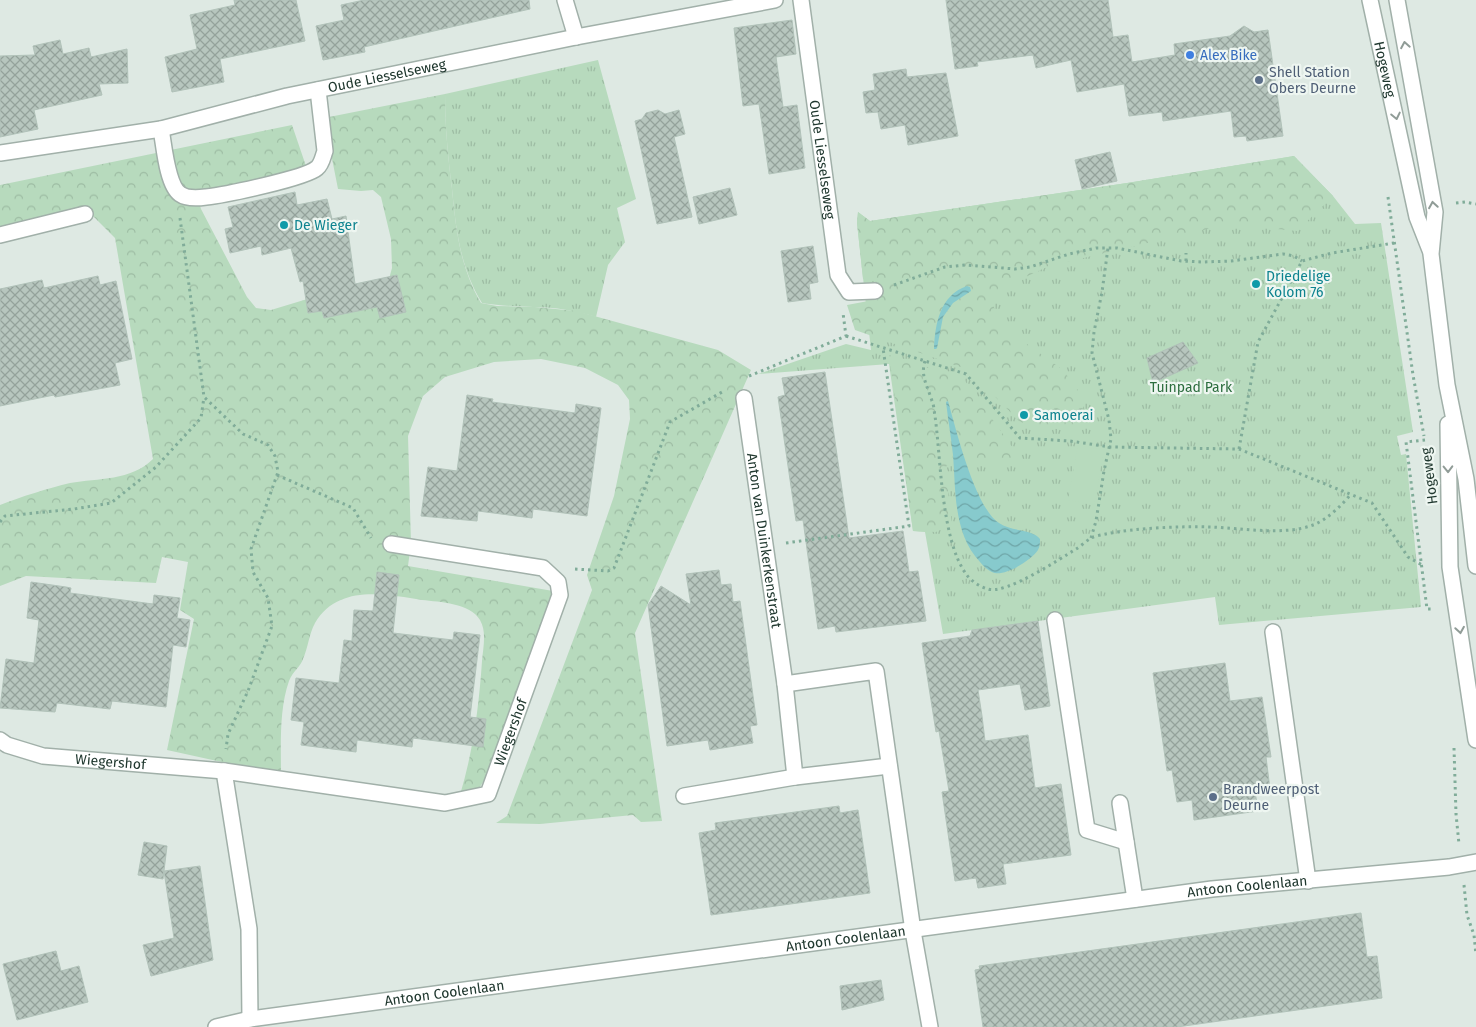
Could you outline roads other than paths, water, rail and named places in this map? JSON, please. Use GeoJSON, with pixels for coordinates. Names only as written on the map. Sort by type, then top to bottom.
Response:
{"type":"FeatureCollection","features":[{"type":"Feature","properties":{"kind":"street"},"geometry":{"type":"LineString","coordinates":[[565,0],[576,37]]}},
{"type":"Feature","properties":{"kind":"street","name":"Oude Liesselseweg"},"geometry":{"type":"LineString","coordinates":[[0,154],[161,129],[287,96],[576,37],[775,0]]}},
{"type":"Feature","properties":{"kind":"street","name":"Oude Liesselseweg"},"geometry":{"type":"LineString","coordinates":[[801,0],[838,275],[848,292],[874,291]]}},
{"type":"Feature","properties":{"kind":"street","name":"Hogeweg"},"geometry":{"type":"LineString","coordinates":[[1370,0],[1417,217],[1431,254]]}},
{"type":"Feature","properties":{"kind":"street","name":"Hogeweg"},"geometry":{"type":"LineString","coordinates":[[1397,0],[1435,212],[1431,254],[1447,385],[1466,479],[1476,566]]}},
{"type":"Feature","properties":{"kind":"street"},"geometry":{"type":"LineString","coordinates":[[161,129],[172,183],[180,194],[191,198],[207,197],[296,178],[317,168],[323,160],[325,151],[318,90]]}},
{"type":"Feature","properties":{"kind":"street"},"geometry":{"type":"LineString","coordinates":[[0,235],[85,214]]}},
{"type":"Feature","properties":{"kind":"street","name":"Hogeweg"},"geometry":{"type":"LineString","coordinates":[[1447,385],[1450,568],[1470,657],[1476,740]]}},
{"type":"Feature","properties":{"kind":"street","name":"Anton van Duinkerkenstraat"},"geometry":{"type":"LineString","coordinates":[[744,398],[785,684],[795,777]]}},
{"type":"Feature","properties":{"kind":"street","name":"Wiegershof"},"geometry":{"type":"LineString","coordinates":[[0,740],[7,746],[43,756],[224,771],[446,803],[488,794],[560,595],[558,582],[543,568],[391,544]]}},
{"type":"Feature","properties":{"kind":"street"},"geometry":{"type":"LineString","coordinates":[[1055,620],[1087,830],[1126,842]]}},
{"type":"Feature","properties":{"kind":"street"},"geometry":{"type":"LineString","coordinates":[[1273,632],[1308,881]]}},
{"type":"Feature","properties":{"kind":"street"},"geometry":{"type":"LineString","coordinates":[[785,684],[876,671],[913,930],[930,1027]]}},
{"type":"Feature","properties":{"kind":"street"},"geometry":{"type":"LineString","coordinates":[[684,796],[795,777],[889,766]]}},
{"type":"Feature","properties":{"kind":"street"},"geometry":{"type":"LineString","coordinates":[[224,771],[248,929],[250,1019]]}},
{"type":"Feature","properties":{"kind":"street"},"geometry":{"type":"LineString","coordinates":[[1120,803],[1135,900]]}},
{"type":"Feature","properties":{"kind":"street","name":"Antoon Coolenlaan"},"geometry":{"type":"LineString","coordinates":[[216,1027],[250,1019],[1212,889],[1469,864]]}},
{"type":"Feature","properties":{"kind":"water"},"geometry":{"type":"Polygon","coordinates":[[[967,286],[970,287],[971,291],[953,303],[943,317],[937,348],[934,349],[938,320],[945,303],[958,290],[967,286]]]}},
{"type":"Feature","properties":{"kind":"water"},"geometry":{"type":"Polygon","coordinates":[[[948,401],[967,467],[982,502],[990,515],[1004,526],[1032,534],[1040,539],[1038,550],[1035,554],[1019,566],[1006,572],[995,573],[981,564],[971,551],[960,525],[946,402],[948,401]]]}},
{"type":"Feature","properties":{"kind":"place","name":"Alex Bike"},"geometry":{"type":"Point","coordinates":[1190,55]}},
{"type":"Feature","properties":{"kind":"place","name":"Shell Station Obers Deurne"},"geometry":{"type":"Point","coordinates":[1259,80]}},
{"type":"Feature","properties":{"kind":"place","name":"De Wieger"},"geometry":{"type":"Point","coordinates":[284,225]}},
{"type":"Feature","properties":{"kind":"place","name":"Driedelige Kolom 76"},"geometry":{"type":"Point","coordinates":[1256,284]}},
{"type":"Feature","properties":{"kind":"place","name":"Samoerai"},"geometry":{"type":"Point","coordinates":[1024,415]}},
{"type":"Feature","properties":{"kind":"place","name":"Brandweerpost Deurne"},"geometry":{"type":"Point","coordinates":[1213,797]}},
{"type":"Feature","properties":{"kind":"park label","name":"Tuinpad Park"},"geometry":{"type":"Point","coordinates":[1191,387]}}]}
